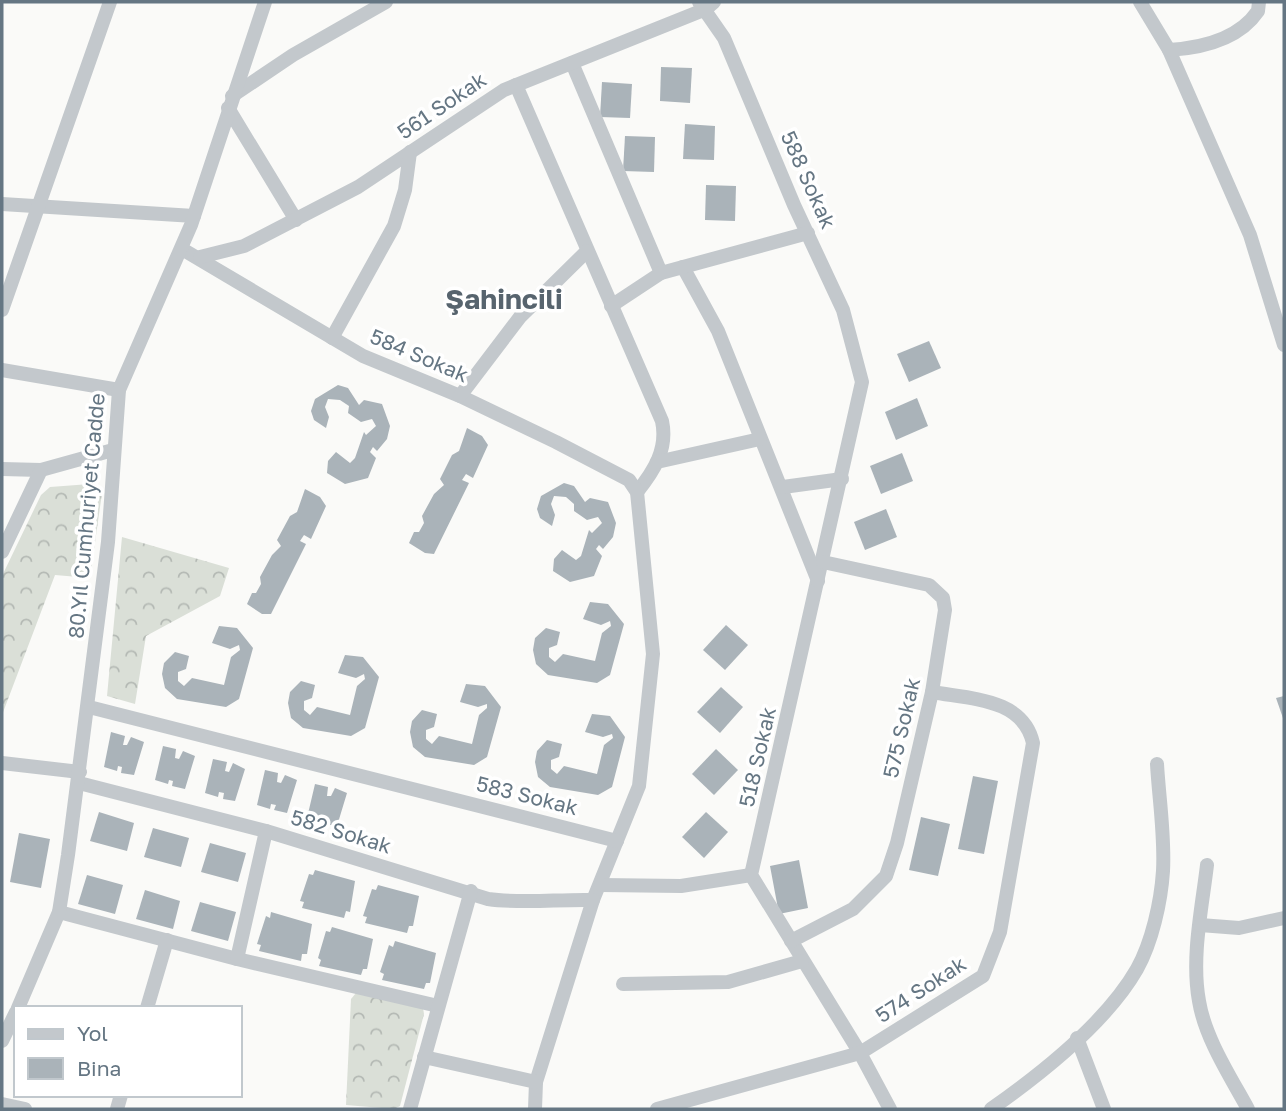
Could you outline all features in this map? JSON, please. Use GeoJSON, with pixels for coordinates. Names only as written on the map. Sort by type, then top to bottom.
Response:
{"type":"FeatureCollection","features":[{"type":"Feature","properties":{"kind":"street"},"geometry":{"type":"LineString","coordinates":[[2,310],[110,2]]}},
{"type":"Feature","properties":{"kind":"street","name":"80.Yıl Cumhuriyet Cadde"},"geometry":{"type":"LineString","coordinates":[[19,1006],[59,912],[80,778],[108,542],[119,390],[182,249],[265,2]]}},
{"type":"Feature","properties":{"kind":"street"},"geometry":{"type":"LineString","coordinates":[[296,220],[230,102],[293,55],[386,2]]}},
{"type":"Feature","properties":{"kind":"street"},"geometry":{"type":"LineString","coordinates":[[1140,2],[1169,50],[1250,235],[1284,345]]}},
{"type":"Feature","properties":{"kind":"street"},"geometry":{"type":"LineString","coordinates":[[1169,50],[1205,45],[1239,30],[1258,11],[1259,2]]}},
{"type":"Feature","properties":{"kind":"street","name":"561 Sokak"},"geometry":{"type":"LineString","coordinates":[[200,257],[244,246],[358,187],[504,90],[706,4]]}},
{"type":"Feature","properties":{"kind":"street","name":"588 Sokak"},"geometry":{"type":"LineString","coordinates":[[706,4],[724,37],[844,310],[862,382]]}},
{"type":"Feature","properties":{"kind":"street"},"geometry":{"type":"LineString","coordinates":[[572,63],[662,273]]}},
{"type":"Feature","properties":{"kind":"street"},"geometry":{"type":"LineString","coordinates":[[516,85],[662,421],[664,445],[637,495],[653,654],[639,786],[593,900],[537,1082],[535,1109]]}},
{"type":"Feature","properties":{"kind":"street"},"geometry":{"type":"LineString","coordinates":[[332,338],[394,226],[405,190],[410,152]]}},
{"type":"Feature","properties":{"kind":"street"},"geometry":{"type":"LineString","coordinates":[[2,204],[41,204],[194,216]]}},
{"type":"Feature","properties":{"kind":"street"},"geometry":{"type":"LineString","coordinates":[[611,306],[662,273],[808,233]]}},
{"type":"Feature","properties":{"kind":"street","name":"584 Sokak"},"geometry":{"type":"LineString","coordinates":[[182,249],[200,257],[363,356],[460,396],[629,480],[637,495]]}},
{"type":"Feature","properties":{"kind":"street"},"geometry":{"type":"LineString","coordinates":[[460,396],[520,317],[587,251]]}},
{"type":"Feature","properties":{"kind":"street"},"geometry":{"type":"LineString","coordinates":[[683,267],[718,331],[760,439],[783,487],[818,580]]}},
{"type":"Feature","properties":{"kind":"street"},"geometry":{"type":"LineString","coordinates":[[2,370],[119,390]]}},
{"type":"Feature","properties":{"kind":"street","name":"518 Sokak"},"geometry":{"type":"LineString","coordinates":[[751,875],[862,382]]}},
{"type":"Feature","properties":{"kind":"street"},"geometry":{"type":"LineString","coordinates":[[657,462],[760,439]]}},
{"type":"Feature","properties":{"kind":"street"},"geometry":{"type":"LineString","coordinates":[[2,469],[41,470],[113,450]]}},
{"type":"Feature","properties":{"kind":"street"},"geometry":{"type":"LineString","coordinates":[[2,552],[41,470]]}},
{"type":"Feature","properties":{"kind":"street"},"geometry":{"type":"LineString","coordinates":[[783,487],[842,479]]}},
{"type":"Feature","properties":{"kind":"street","name":"575 Sokak"},"geometry":{"type":"LineString","coordinates":[[791,941],[853,909],[886,876],[897,843],[932,692],[945,610],[937,591],[929,586],[823,562]]}},
{"type":"Feature","properties":{"kind":"street","name":"574 Sokak"},"geometry":{"type":"LineString","coordinates":[[657,1109],[860,1053],[983,976],[1000,932],[1033,743],[1024,720],[998,704],[932,692]]}},
{"type":"Feature","properties":{"kind":"street","name":"583 Sokak"},"geometry":{"type":"LineString","coordinates":[[89,707],[617,841]]}},
{"type":"Feature","properties":{"kind":"street","name":"582 Sokak"},"geometry":{"type":"LineString","coordinates":[[2,763],[80,778],[471,891],[488,899],[515,902],[593,900]]}},
{"type":"Feature","properties":{"kind":"street"},"geometry":{"type":"LineString","coordinates":[[991,1109],[1034,1078],[1077,1038],[1119,994],[1136,970],[1147,946],[1163,871],[1157,764]]}},
{"type":"Feature","properties":{"kind":"street"},"geometry":{"type":"LineString","coordinates":[[237,959],[266,831]]}},
{"type":"Feature","properties":{"kind":"street"},"geometry":{"type":"LineString","coordinates":[[1207,865],[1200,925],[1199,1001],[1223,1063],[1248,1109]]}},
{"type":"Feature","properties":{"kind":"street"},"geometry":{"type":"LineString","coordinates":[[601,885],[681,886],[751,875],[860,1053],[890,1109]]}},
{"type":"Feature","properties":{"kind":"street"},"geometry":{"type":"LineString","coordinates":[[410,1109],[471,891]]}},
{"type":"Feature","properties":{"kind":"street"},"geometry":{"type":"LineString","coordinates":[[59,912],[237,959],[438,1006]]}},
{"type":"Feature","properties":{"kind":"street"},"geometry":{"type":"LineString","coordinates":[[1200,925],[1239,928],[1284,918]]}},
{"type":"Feature","properties":{"kind":"street"},"geometry":{"type":"LineString","coordinates":[[148,1006],[167,940]]}},
{"type":"Feature","properties":{"kind":"street"},"geometry":{"type":"LineString","coordinates":[[623,984],[728,982],[803,961]]}},
{"type":"Feature","properties":{"kind":"street","name":"80.Yıl Cumhuriyet Cadde"},"geometry":{"type":"LineString","coordinates":[[4,1034],[14,1016]]}},
{"type":"Feature","properties":{"kind":"street"},"geometry":{"type":"LineString","coordinates":[[1077,1038],[1104,1109]]}},
{"type":"Feature","properties":{"kind":"street"},"geometry":{"type":"LineString","coordinates":[[424,1057],[537,1082]]}},
{"type":"Feature","properties":{"kind":"street"},"geometry":{"type":"LineString","coordinates":[[2,1104],[25,1109]]}},
{"type":"Feature","properties":{"kind":"green space"},"geometry":{"type":"Polygon","coordinates":[[[90,484],[102,493],[90,578],[55,575],[2,715],[2,576],[41,495],[50,487],[90,484]]]}},
{"type":"Feature","properties":{"kind":"green space"},"geometry":{"type":"Polygon","coordinates":[[[122,537],[229,568],[220,596],[146,636],[135,704],[107,696],[122,537]]]}},
{"type":"Feature","properties":{"kind":"green space"},"geometry":{"type":"Polygon","coordinates":[[[356,993],[423,1008],[424,1014],[400,1106],[394,1109],[346,1105],[351,999],[356,993]]]}},
{"type":"Feature","properties":{"kind":"building"},"geometry":{"type":"Polygon","coordinates":[[[661,67],[692,68],[690,103],[660,101],[661,67]]]}},
{"type":"Feature","properties":{"kind":"building"},"geometry":{"type":"Polygon","coordinates":[[[602,82],[632,84],[630,118],[600,117],[602,82]]]}},
{"type":"Feature","properties":{"kind":"building"},"geometry":{"type":"Polygon","coordinates":[[[685,124],[715,126],[714,160],[683,159],[685,124]]]}},
{"type":"Feature","properties":{"kind":"building"},"geometry":{"type":"Polygon","coordinates":[[[625,136],[655,137],[654,172],[623,171],[625,136]]]}},
{"type":"Feature","properties":{"kind":"building"},"geometry":{"type":"Polygon","coordinates":[[[706,185],[736,186],[735,221],[705,220],[706,185]]]}},
{"type":"Feature","properties":{"kind":"building"},"geometry":{"type":"Polygon","coordinates":[[[929,341],[941,368],[909,382],[897,354],[929,341]]]}},
{"type":"Feature","properties":{"kind":"building"},"geometry":{"type":"Polygon","coordinates":[[[338,385],[348,388],[359,405],[364,400],[382,404],[390,426],[387,439],[377,451],[373,447],[370,452],[376,458],[368,478],[345,484],[327,473],[328,461],[336,452],[350,463],[355,458],[364,432],[366,435],[376,426],[372,419],[361,422],[348,413],[349,406],[340,400],[328,399],[325,407],[329,417],[326,428],[314,420],[311,411],[315,399],[338,385]]]}},
{"type":"Feature","properties":{"kind":"building"},"geometry":{"type":"Polygon","coordinates":[[[917,398],[928,426],[896,440],[885,412],[917,398]]]}},
{"type":"Feature","properties":{"kind":"building"},"geometry":{"type":"Polygon","coordinates":[[[467,428],[482,436],[488,445],[473,478],[466,474],[462,480],[469,483],[434,554],[425,553],[409,543],[414,532],[419,532],[424,523],[422,516],[434,494],[444,485],[440,479],[452,455],[459,451],[467,428]]]}},
{"type":"Feature","properties":{"kind":"building"},"geometry":{"type":"Polygon","coordinates":[[[902,453],[913,481],[881,494],[870,466],[902,453]]]}},
{"type":"Feature","properties":{"kind":"building"},"geometry":{"type":"Polygon","coordinates":[[[564,483],[574,486],[585,502],[590,498],[608,502],[616,523],[613,537],[603,549],[599,545],[596,549],[602,556],[594,576],[570,582],[553,571],[554,559],[562,550],[576,560],[581,556],[589,530],[592,533],[602,523],[598,517],[587,520],[574,511],[574,504],[566,497],[554,496],[551,504],[555,515],[552,526],[540,518],[537,509],[541,496],[564,483]]]}},
{"type":"Feature","properties":{"kind":"building"},"geometry":{"type":"Polygon","coordinates":[[[305,489],[320,497],[326,506],[311,539],[304,535],[300,541],[306,544],[271,614],[262,614],[247,604],[252,593],[256,593],[261,584],[260,577],[272,555],[281,546],[277,540],[290,516],[297,512],[305,489]]]}},
{"type":"Feature","properties":{"kind":"building"},"geometry":{"type":"Polygon","coordinates":[[[886,509],[897,537],[865,550],[854,522],[886,509]]]}},
{"type":"Feature","properties":{"kind":"building"},"geometry":{"type":"Polygon","coordinates":[[[590,602],[608,604],[624,624],[610,675],[597,683],[548,675],[536,664],[533,650],[535,638],[546,628],[560,632],[557,645],[549,648],[549,657],[555,662],[563,654],[595,661],[602,633],[611,626],[610,621],[601,625],[583,619],[590,602]]]}},
{"type":"Feature","properties":{"kind":"building"},"geometry":{"type":"Polygon","coordinates":[[[726,625],[748,645],[725,670],[703,650],[726,625]]]}},
{"type":"Feature","properties":{"kind":"building"},"geometry":{"type":"Polygon","coordinates":[[[219,626],[237,628],[253,648],[239,699],[226,707],[177,699],[165,688],[162,674],[164,663],[175,652],[189,656],[186,669],[178,672],[178,681],[184,686],[192,678],[224,685],[231,657],[240,650],[239,645],[230,649],[212,643],[219,626]]]}},
{"type":"Feature","properties":{"kind":"building"},"geometry":{"type":"Polygon","coordinates":[[[345,655],[363,657],[379,677],[365,728],[351,736],[303,728],[291,718],[288,703],[290,692],[301,681],[315,685],[312,698],[304,701],[304,710],[310,715],[317,707],[350,715],[357,686],[365,679],[364,674],[356,678],[338,673],[345,655]]]}},
{"type":"Feature","properties":{"kind":"building"},"geometry":{"type":"Polygon","coordinates":[[[466,684],[485,686],[501,707],[487,757],[474,765],[425,757],[413,747],[410,732],[412,721],[422,710],[437,714],[434,727],[426,730],[426,739],[432,744],[439,736],[472,744],[479,715],[487,708],[487,704],[478,707],[460,702],[466,684]]]}},
{"type":"Feature","properties":{"kind":"building"},"geometry":{"type":"Polygon","coordinates":[[[721,687],[743,707],[720,733],[697,712],[721,687]]]}},
{"type":"Feature","properties":{"kind":"building"},"geometry":{"type":"Polygon","coordinates":[[[1284,696],[1284,721],[1276,698],[1284,696]]]}},
{"type":"Feature","properties":{"kind":"building"},"geometry":{"type":"Polygon","coordinates":[[[592,714],[610,716],[625,737],[612,787],[598,795],[550,787],[538,777],[535,762],[537,751],[547,740],[562,744],[559,757],[551,760],[551,769],[557,774],[564,766],[597,774],[604,745],[613,738],[612,734],[603,737],[585,732],[592,714]]]}},
{"type":"Feature","properties":{"kind":"building"},"geometry":{"type":"Polygon","coordinates":[[[111,732],[125,736],[123,745],[127,745],[131,737],[144,742],[134,775],[121,773],[122,767],[118,766],[117,771],[104,767],[111,732]]]}},
{"type":"Feature","properties":{"kind":"building"},"geometry":{"type":"Polygon","coordinates":[[[163,746],[176,749],[175,758],[179,759],[183,751],[195,756],[185,789],[172,786],[173,781],[169,780],[168,784],[155,780],[163,746]]]}},
{"type":"Feature","properties":{"kind":"building"},"geometry":{"type":"Polygon","coordinates":[[[716,749],[738,770],[714,795],[692,774],[716,749]]]}},
{"type":"Feature","properties":{"kind":"building"},"geometry":{"type":"Polygon","coordinates":[[[213,759],[227,762],[225,771],[229,772],[233,763],[245,769],[235,801],[223,799],[224,793],[219,792],[218,797],[205,793],[213,759]]]}},
{"type":"Feature","properties":{"kind":"building"},"geometry":{"type":"Polygon","coordinates":[[[265,770],[278,773],[277,782],[281,783],[285,775],[297,780],[287,813],[274,810],[276,805],[271,804],[270,809],[257,805],[265,770]]]}},
{"type":"Feature","properties":{"kind":"building"},"geometry":{"type":"Polygon","coordinates":[[[973,776],[998,781],[984,854],[958,849],[973,776]]]}},
{"type":"Feature","properties":{"kind":"building"},"geometry":{"type":"Polygon","coordinates":[[[315,784],[328,787],[327,796],[331,796],[335,788],[347,793],[337,826],[324,824],[325,818],[321,817],[320,822],[307,818],[315,784]]]}},
{"type":"Feature","properties":{"kind":"building"},"geometry":{"type":"Polygon","coordinates":[[[99,812],[134,823],[127,851],[90,841],[99,812]]]}},
{"type":"Feature","properties":{"kind":"building"},"geometry":{"type":"Polygon","coordinates":[[[706,812],[728,832],[704,858],[682,837],[706,812]]]}},
{"type":"Feature","properties":{"kind":"building"},"geometry":{"type":"Polygon","coordinates":[[[921,817],[950,824],[938,876],[909,870],[921,817]]]}},
{"type":"Feature","properties":{"kind":"building"},"geometry":{"type":"Polygon","coordinates":[[[153,828],[189,838],[181,867],[144,857],[153,828]]]}},
{"type":"Feature","properties":{"kind":"building"},"geometry":{"type":"Polygon","coordinates":[[[19,833],[50,839],[41,888],[10,882],[19,833]]]}},
{"type":"Feature","properties":{"kind":"building"},"geometry":{"type":"Polygon","coordinates":[[[210,843],[246,853],[238,882],[201,872],[210,843]]]}},
{"type":"Feature","properties":{"kind":"building"},"geometry":{"type":"Polygon","coordinates":[[[799,860],[808,908],[779,914],[770,866],[799,860]]]}},
{"type":"Feature","properties":{"kind":"building"},"geometry":{"type":"Polygon","coordinates":[[[315,870],[355,881],[350,912],[346,911],[344,918],[302,908],[304,902],[300,901],[309,874],[313,875],[315,870]]]}},
{"type":"Feature","properties":{"kind":"building"},"geometry":{"type":"Polygon","coordinates":[[[87,875],[123,885],[115,914],[78,904],[87,875]]]}},
{"type":"Feature","properties":{"kind":"building"},"geometry":{"type":"Polygon","coordinates":[[[378,885],[419,896],[413,926],[409,926],[407,933],[365,923],[367,917],[363,916],[372,889],[376,890],[378,885]]]}},
{"type":"Feature","properties":{"kind":"building"},"geometry":{"type":"Polygon","coordinates":[[[145,890],[180,901],[173,929],[136,919],[145,890]]]}},
{"type":"Feature","properties":{"kind":"building"},"geometry":{"type":"Polygon","coordinates":[[[200,902],[236,912],[228,941],[191,931],[200,902]]]}},
{"type":"Feature","properties":{"kind":"building"},"geometry":{"type":"Polygon","coordinates":[[[271,912],[312,924],[307,954],[302,954],[301,961],[259,951],[261,945],[257,944],[266,916],[270,918],[271,912]]]}},
{"type":"Feature","properties":{"kind":"building"},"geometry":{"type":"Polygon","coordinates":[[[332,927],[373,939],[367,969],[363,969],[361,975],[319,966],[321,960],[318,958],[326,931],[330,932],[332,927]]]}},
{"type":"Feature","properties":{"kind":"building"},"geometry":{"type":"Polygon","coordinates":[[[395,941],[436,953],[430,983],[426,983],[424,989],[382,980],[384,974],[380,972],[389,945],[393,947],[395,941]]]}},
{"type":"Feature","properties":{"kind":"district","name":"Şahincili"},"geometry":{"type":"Point","coordinates":[504,299]}}]}
